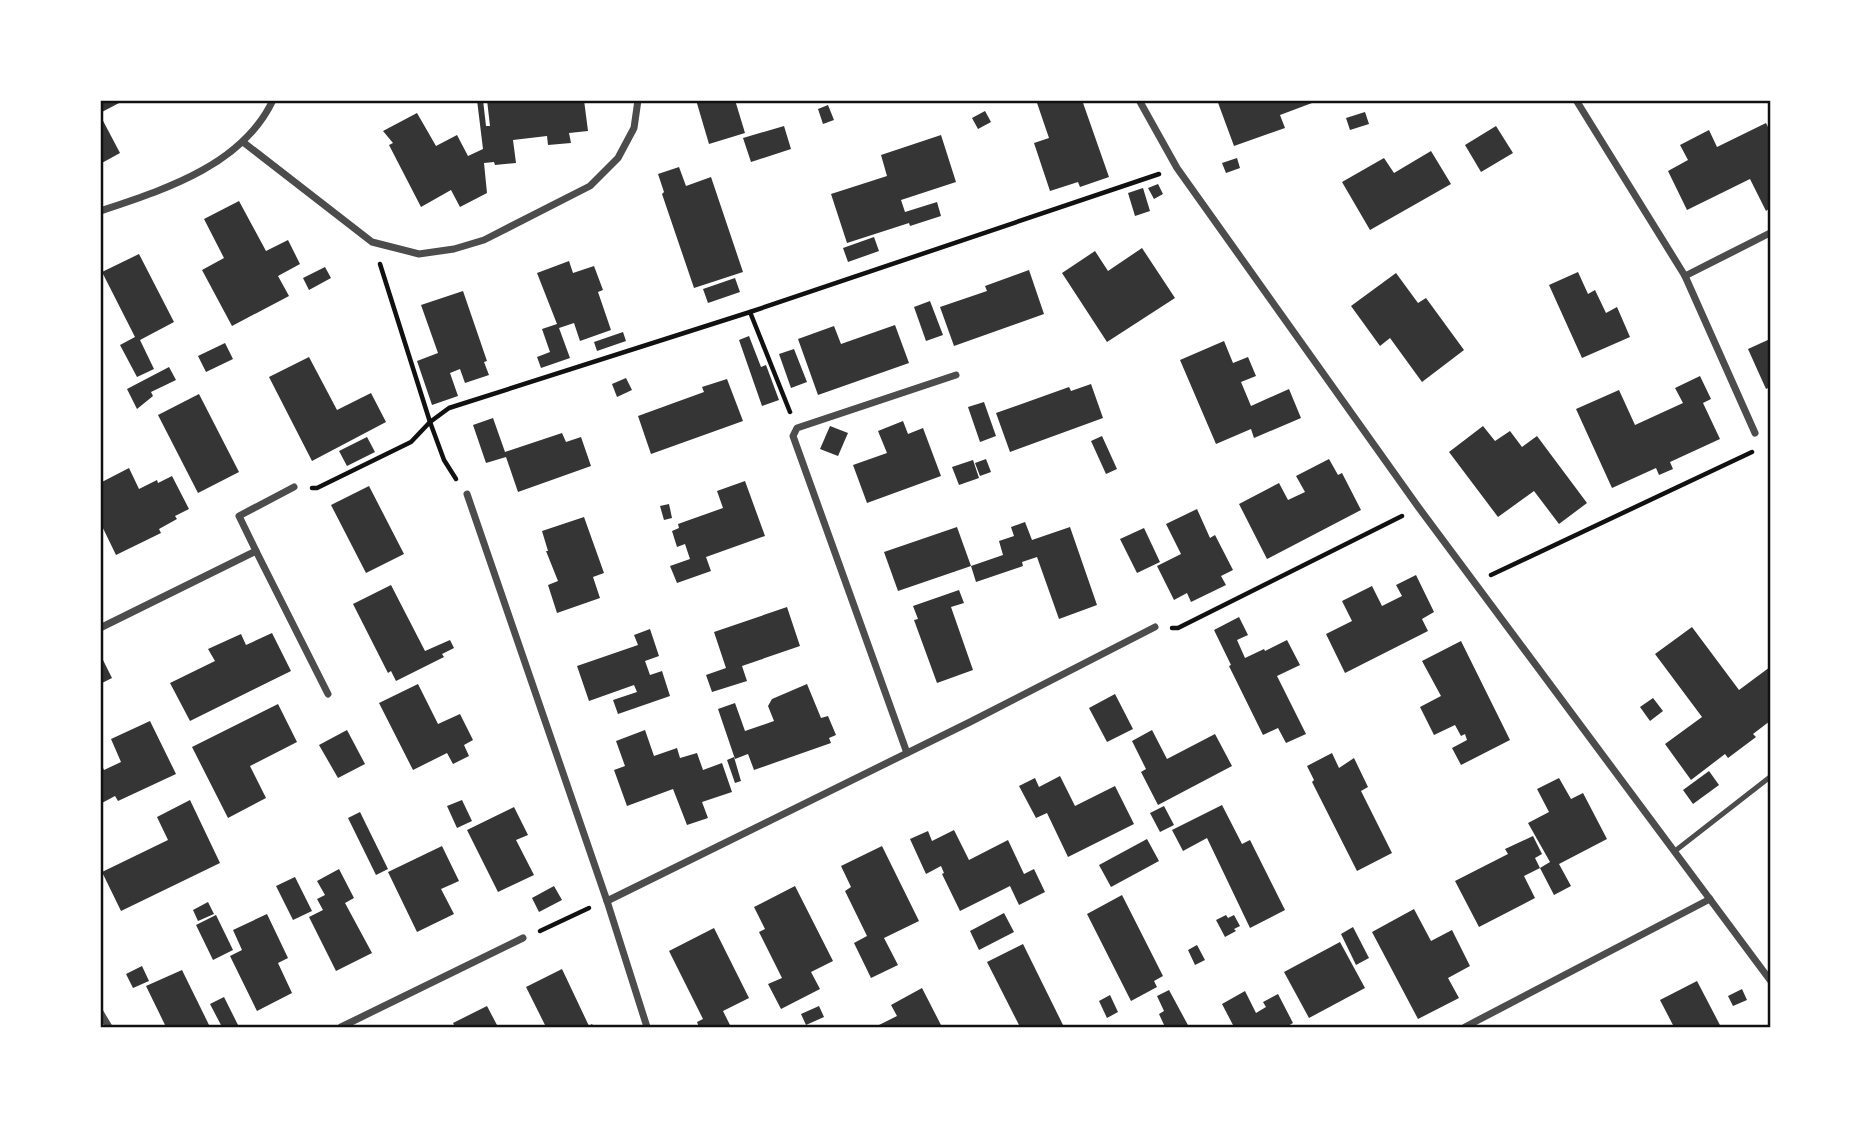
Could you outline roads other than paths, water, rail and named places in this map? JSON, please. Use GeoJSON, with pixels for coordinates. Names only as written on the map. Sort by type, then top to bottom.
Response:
{"type":"FeatureCollection","features":[{"type":"Feature","properties":{"kind":"street"},"geometry":{"type":"LineString","coordinates":[[100,211],[160,191],[204,169],[243,142],[272,100]]}},
{"type":"Feature","properties":{"kind":"street"},"geometry":{"type":"LineString","coordinates":[[243,142],[372,242],[419,254],[454,249],[484,240],[590,186],[618,158],[634,128],[638,100]]}},
{"type":"Feature","properties":{"kind":"street"},"geometry":{"type":"LineString","coordinates":[[1139,100],[1177,168],[1419,508],[1770,980]]}},
{"type":"Feature","properties":{"kind":"street"},"geometry":{"type":"LineString","coordinates":[[1576,100],[1685,276],[1755,433]]}},
{"type":"Feature","properties":{"kind":"street"},"geometry":{"type":"LineString","coordinates":[[1685,276],[1770,233]]}},
{"type":"Feature","properties":{"kind":"street"},"geometry":{"type":"LineString","coordinates":[[907,753],[793,436],[797,428],[956,375]]}},
{"type":"Feature","properties":{"kind":"street"},"geometry":{"type":"LineString","coordinates":[[294,488],[239,516],[328,694]]}},
{"type":"Feature","properties":{"kind":"street"},"geometry":{"type":"LineString","coordinates":[[467,494],[607,901],[647,1027]]}},
{"type":"Feature","properties":{"kind":"street"},"geometry":{"type":"LineString","coordinates":[[100,628],[256,551]]}},
{"type":"Feature","properties":{"kind":"street"},"geometry":{"type":"LineString","coordinates":[[607,901],[907,753],[1155,626]]}},
{"type":"Feature","properties":{"kind":"street"},"geometry":{"type":"LineString","coordinates":[[1465,1027],[1710,899]]}},
{"type":"Feature","properties":{"kind":"street"},"geometry":{"type":"LineString","coordinates":[[341,1027],[523,938]]}},
{"type":"Feature","properties":{"kind":"street"},"geometry":{"type":"LineString","coordinates":[[100,1012],[109,1027]]}},
{"type":"Feature","properties":{"kind":"lane"},"geometry":{"type":"LineString","coordinates":[[1675,851],[1770,777]]}}]}
